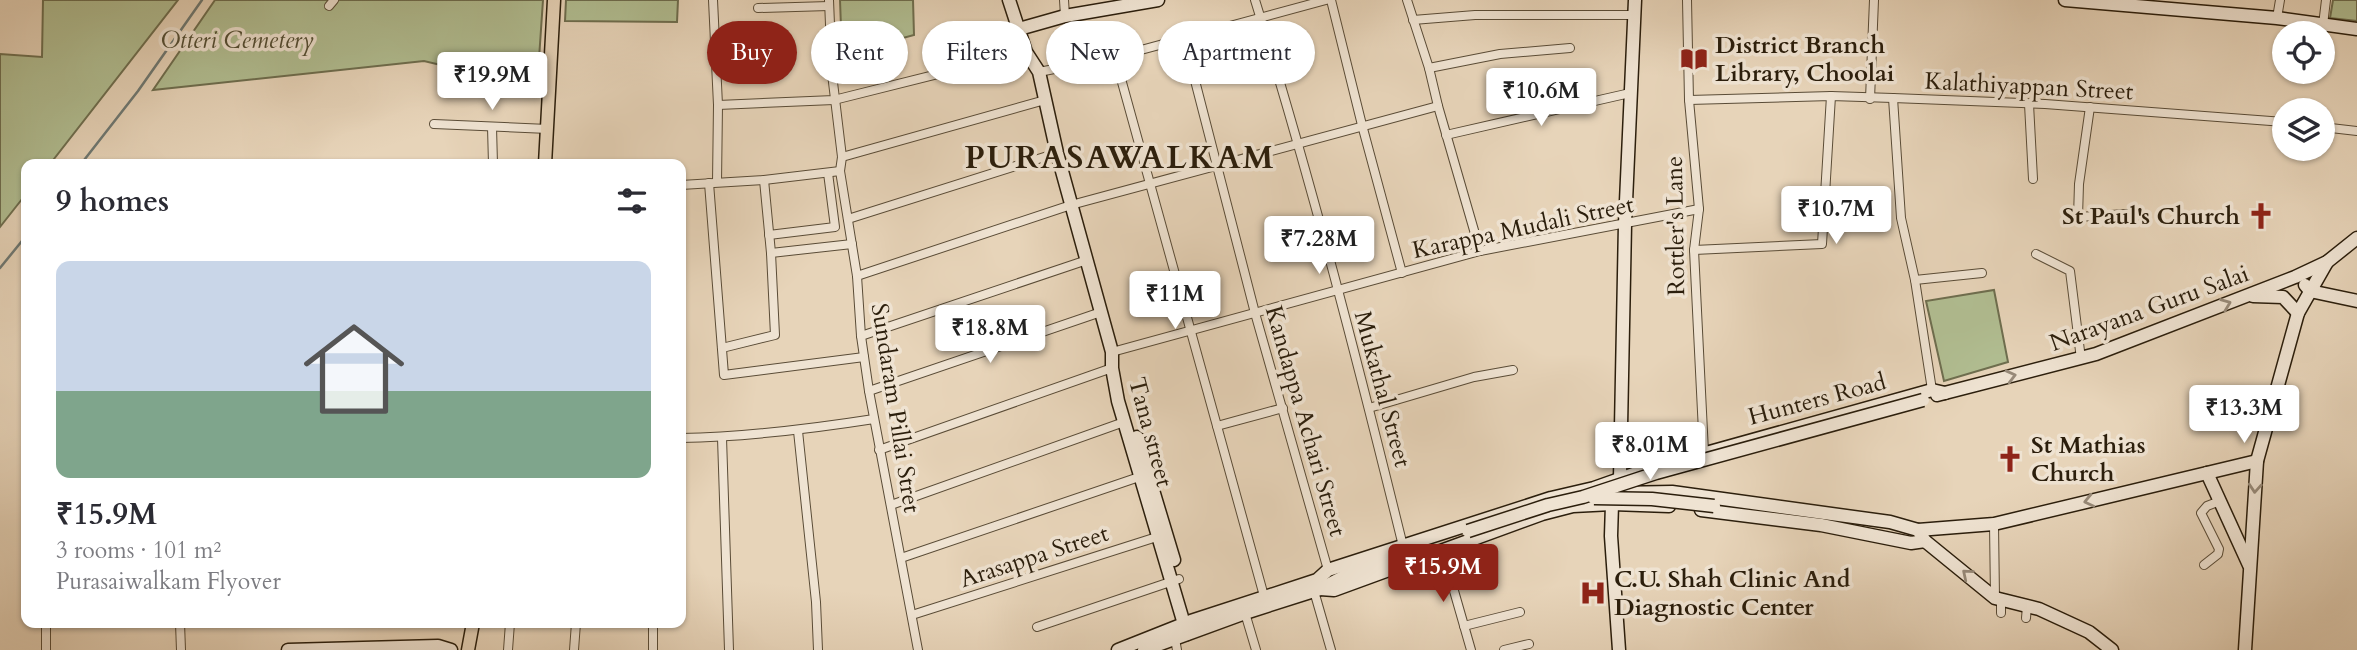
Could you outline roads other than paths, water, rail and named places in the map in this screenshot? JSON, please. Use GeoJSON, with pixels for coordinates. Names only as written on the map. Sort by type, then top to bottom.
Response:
{"type":"FeatureCollection","features":[{"type":"Feature","properties":{"kind":"main road"},"geometry":{"type":"LineString","coordinates":[[545,159],[554,0]]}},
{"type":"Feature","properties":{"kind":"main road"},"geometry":{"type":"LineString","coordinates":[[468,650],[472,628]]}},
{"type":"Feature","properties":{"kind":"street"},"geometry":{"type":"LineString","coordinates":[[713,0],[718,105],[713,183],[724,375],[864,357]]}},
{"type":"Feature","properties":{"kind":"street","name":"Tana street"},"geometry":{"type":"LineString","coordinates":[[1009,0],[1016,21]]}},
{"type":"Feature","properties":{"kind":"street"},"geometry":{"type":"LineString","coordinates":[[1063,0],[1065,16]]}},
{"type":"Feature","properties":{"kind":"street"},"geometry":{"type":"LineString","coordinates":[[1032,25],[1116,3],[1157,0]]}},
{"type":"Feature","properties":{"kind":"street","name":"Mukathal Street"},"geometry":{"type":"LineString","coordinates":[[1255,0],[1299,143],[1403,546]]}},
{"type":"Feature","properties":{"kind":"street"},"geometry":{"type":"LineString","coordinates":[[1253,21],[1328,0],[1402,273]]}},
{"type":"Feature","properties":{"kind":"street"},"geometry":{"type":"LineString","coordinates":[[1407,0],[1430,68],[1438,106],[1480,251]]}},
{"type":"Feature","properties":{"kind":"street"},"geometry":{"type":"LineString","coordinates":[[1619,650],[1611,536],[1617,491],[1634,0]]}},
{"type":"Feature","properties":{"kind":"street","name":"Rottler's Lane"},"geometry":{"type":"LineString","coordinates":[[1687,0],[1689,100],[1699,209],[1693,250],[1703,452]]}},
{"type":"Feature","properties":{"kind":"street"},"geometry":{"type":"LineString","coordinates":[[1870,99],[1874,0]]}},
{"type":"Feature","properties":{"kind":"street"},"geometry":{"type":"LineString","coordinates":[[2065,0],[2297,21]]}},
{"type":"Feature","properties":{"kind":"street"},"geometry":{"type":"LineString","coordinates":[[2277,18],[2280,0]]}},
{"type":"Feature","properties":{"kind":"street"},"geometry":{"type":"LineString","coordinates":[[2323,21],[2326,0]]}},
{"type":"Feature","properties":{"kind":"street"},"geometry":{"type":"LineString","coordinates":[[686,185],[764,180],[839,171],[842,156],[834,100],[829,3],[758,8]]}},
{"type":"Feature","properties":{"kind":"street"},"geometry":{"type":"LineString","coordinates":[[1413,20],[1475,15],[1634,15]]}},
{"type":"Feature","properties":{"kind":"street"},"geometry":{"type":"LineString","coordinates":[[2335,26],[2357,29]]}},
{"type":"Feature","properties":{"kind":"street"},"geometry":{"type":"LineString","coordinates":[[1430,68],[1500,54],[1570,48]]}},
{"type":"Feature","properties":{"kind":"street","name":"Tana street"},"geometry":{"type":"LineString","coordinates":[[1032,61],[1039,72],[1057,153],[1112,352],[1112,368],[1124,422],[1144,476]]}},
{"type":"Feature","properties":{"kind":"street"},"geometry":{"type":"LineString","coordinates":[[1039,72],[1046,71]]}},
{"type":"Feature","properties":{"kind":"street"},"geometry":{"type":"LineString","coordinates":[[718,105],[834,100],[922,78]]}},
{"type":"Feature","properties":{"kind":"street"},"geometry":{"type":"LineString","coordinates":[[1123,84],[1264,596]]}},
{"type":"Feature","properties":{"kind":"street","name":"Kandappa Achari Street"},"geometry":{"type":"LineString","coordinates":[[1196,84],[1255,313],[1283,408],[1322,583],[1331,650]]}},
{"type":"Feature","properties":{"kind":"street"},"geometry":{"type":"LineString","coordinates":[[1446,135],[1630,93]]}},
{"type":"Feature","properties":{"kind":"street"},"geometry":{"type":"LineString","coordinates":[[1693,250],[1822,244],[1830,96]]}},
{"type":"Feature","properties":{"kind":"street","name":"Kalathiyappan Street"},"geometry":{"type":"LineString","coordinates":[[1689,100],[1830,96],[1893,98],[2090,107],[2272,121]]}},
{"type":"Feature","properties":{"kind":"street"},"geometry":{"type":"LineString","coordinates":[[1322,583],[1335,590],[1442,549],[1644,481],[1934,402],[1915,280],[1901,218],[1893,98]]}},
{"type":"Feature","properties":{"kind":"street"},"geometry":{"type":"LineString","coordinates":[[842,156],[1045,100]]}},
{"type":"Feature","properties":{"kind":"street"},"geometry":{"type":"LineString","coordinates":[[2029,104],[2032,179]]}},
{"type":"Feature","properties":{"kind":"street"},"geometry":{"type":"LineString","coordinates":[[857,276],[1071,205],[1438,106]]}},
{"type":"Feature","properties":{"kind":"street"},"geometry":{"type":"LineString","coordinates":[[2090,107],[2079,184],[2078,217],[2126,215]]}},
{"type":"Feature","properties":{"kind":"street"},"geometry":{"type":"LineString","coordinates":[[434,124],[548,129]]}},
{"type":"Feature","properties":{"kind":"street"},"geometry":{"type":"LineString","coordinates":[[492,127],[493,159]]}},
{"type":"Feature","properties":{"kind":"street"},"geometry":{"type":"LineString","coordinates":[[2335,128],[2357,131]]}},
{"type":"Feature","properties":{"kind":"street"},"geometry":{"type":"LineString","coordinates":[[848,219],[1057,153]]}},
{"type":"Feature","properties":{"kind":"street","name":"Sundaram Pillai Stret"},"geometry":{"type":"LineString","coordinates":[[839,171],[857,276],[861,336],[869,391],[918,650]]}},
{"type":"Feature","properties":{"kind":"street"},"geometry":{"type":"LineString","coordinates":[[769,235],[835,227],[828,173]]}},
{"type":"Feature","properties":{"kind":"street"},"geometry":{"type":"LineString","coordinates":[[722,348],[775,335],[764,180]]}},
{"type":"Feature","properties":{"kind":"street","name":"Karappa Mudali Street"},"geometry":{"type":"LineString","coordinates":[[1112,352],[1480,251],[1699,209]]}},
{"type":"Feature","properties":{"kind":"street","name":"Narayana Guru Salai"},"geometry":{"type":"LineString","coordinates":[[1933,394],[2081,359],[2298,275],[2327,262],[2357,238]]}},
{"type":"Feature","properties":{"kind":"street"},"geometry":{"type":"LineString","coordinates":[[771,253],[852,244]]}},
{"type":"Feature","properties":{"kind":"street"},"geometry":{"type":"LineString","coordinates":[[2036,254],[2070,271],[2081,359]]}},
{"type":"Feature","properties":{"kind":"street"},"geometry":{"type":"LineString","coordinates":[[861,336],[1087,260]]}},
{"type":"Feature","properties":{"kind":"street"},"geometry":{"type":"LineString","coordinates":[[2245,650],[2257,461],[2298,313],[2327,262]]}},
{"type":"Feature","properties":{"kind":"street"},"geometry":{"type":"LineString","coordinates":[[1915,280],[1982,273]]}},
{"type":"Feature","properties":{"kind":"street"},"geometry":{"type":"LineString","coordinates":[[2298,275],[2310,291],[2357,302]]}},
{"type":"Feature","properties":{"kind":"street"},"geometry":{"type":"LineString","coordinates":[[2249,296],[2283,297],[2298,313]]}},
{"type":"Feature","properties":{"kind":"street"},"geometry":{"type":"LineString","coordinates":[[869,391],[1101,312]]}},
{"type":"Feature","properties":{"kind":"street"},"geometry":{"type":"LineString","coordinates":[[879,450],[1112,368]]}},
{"type":"Feature","properties":{"kind":"street"},"geometry":{"type":"LineString","coordinates":[[1369,408],[1475,377],[1513,370]]}},
{"type":"Feature","properties":{"kind":"street"},"geometry":{"type":"LineString","coordinates":[[1118,392],[1127,405],[1144,476],[1176,580],[1183,633]]}},
{"type":"Feature","properties":{"kind":"street"},"geometry":{"type":"LineString","coordinates":[[1144,650],[1264,596],[1343,577],[1548,505],[1933,394]]}},
{"type":"Feature","properties":{"kind":"street","name":"Hunters Road"},"geometry":{"type":"LineString","coordinates":[[1617,491],[1703,452],[1933,394]]}},
{"type":"Feature","properties":{"kind":"street"},"geometry":{"type":"LineString","coordinates":[[1217,426],[1283,408]]}},
{"type":"Feature","properties":{"kind":"street"},"geometry":{"type":"LineString","coordinates":[[686,438],[722,438],[798,431],[874,419]]}},
{"type":"Feature","properties":{"kind":"street"},"geometry":{"type":"LineString","coordinates":[[891,505],[1124,422]]}},
{"type":"Feature","properties":{"kind":"street"},"geometry":{"type":"LineString","coordinates":[[798,431],[817,602],[818,650]]}},
{"type":"Feature","properties":{"kind":"street"},"geometry":{"type":"LineString","coordinates":[[722,438],[729,650]]}},
{"type":"Feature","properties":{"kind":"street"},"geometry":{"type":"LineString","coordinates":[[1583,497],[1681,502],[1805,516],[1916,535],[1994,524],[2257,461]]}},
{"type":"Feature","properties":{"kind":"street"},"geometry":{"type":"LineString","coordinates":[[2207,473],[2250,567]]}},
{"type":"Feature","properties":{"kind":"street"},"geometry":{"type":"LineString","coordinates":[[901,558],[1144,476]]}},
{"type":"Feature","properties":{"kind":"street"},"geometry":{"type":"LineString","coordinates":[[1644,481],[1672,492],[1890,522],[1916,535],[1999,603],[2089,632],[2112,650]]}},
{"type":"Feature","properties":{"kind":"street"},"geometry":{"type":"LineString","coordinates":[[1118,650],[1245,613],[1322,583],[1403,546],[1551,498],[1594,488],[1617,491],[1669,506],[1821,525],[1912,543],[1916,535]]}},
{"type":"Feature","properties":{"kind":"street"},"geometry":{"type":"LineString","coordinates":[[1669,506],[1672,492]]}},
{"type":"Feature","properties":{"kind":"street"},"geometry":{"type":"LineString","coordinates":[[2204,565],[2218,554],[2219,549],[2201,513],[2207,506],[2220,501]]}},
{"type":"Feature","properties":{"kind":"street"},"geometry":{"type":"LineString","coordinates":[[1994,524],[1999,603]]}},
{"type":"Feature","properties":{"kind":"street","name":"Arasappa Street"},"geometry":{"type":"LineString","coordinates":[[912,615],[1163,535]]}},
{"type":"Feature","properties":{"kind":"street"},"geometry":{"type":"LineString","coordinates":[[1442,549],[1471,650]]}},
{"type":"Feature","properties":{"kind":"street"},"geometry":{"type":"LineString","coordinates":[[1037,627],[1176,580]]}},
{"type":"Feature","properties":{"kind":"street"},"geometry":{"type":"LineString","coordinates":[[1464,626],[1520,612]]}},
{"type":"Feature","properties":{"kind":"street"},"geometry":{"type":"LineString","coordinates":[[1245,613],[1255,650]]}},
{"type":"Feature","properties":{"kind":"street"},"geometry":{"type":"LineString","coordinates":[[46,628],[46,650]]}},
{"type":"Feature","properties":{"kind":"street"},"geometry":{"type":"LineString","coordinates":[[180,628],[181,650]]}},
{"type":"Feature","properties":{"kind":"street"},"geometry":{"type":"LineString","coordinates":[[508,650],[510,628]]}},
{"type":"Feature","properties":{"kind":"street"},"geometry":{"type":"LineString","coordinates":[[574,650],[576,628]]}},
{"type":"Feature","properties":{"kind":"street"},"geometry":{"type":"LineString","coordinates":[[653,628],[653,650]]}},
{"type":"Feature","properties":{"kind":"street"},"geometry":{"type":"LineString","coordinates":[[1504,650],[1529,644]]}},
{"type":"Feature","properties":{"kind":"street"},"geometry":{"type":"LineString","coordinates":[[288,650],[438,646],[450,650]]}},
{"type":"Feature","properties":{"kind":"waterway"},"geometry":{"type":"LineString","coordinates":[[85,159],[138,91],[202,0]]}},
{"type":"Feature","properties":{"kind":"waterway"},"geometry":{"type":"LineString","coordinates":[[0,268],[21,242]]}},
{"type":"Feature","properties":{"kind":"place","name":"District Branch Library, Choolai"},"geometry":{"type":"Point","coordinates":[1694,59]}},
{"type":"Feature","properties":{"kind":"place","name":"St Paul's Church"},"geometry":{"type":"Point","coordinates":[2261,216]}},
{"type":"Feature","properties":{"kind":"place","name":"St Mathias Church"},"geometry":{"type":"Point","coordinates":[2010,459]}},
{"type":"Feature","properties":{"kind":"place","name":"C.U. Shah Clinic And Diagnostic Center"},"geometry":{"type":"Point","coordinates":[1593,593]}},
{"type":"Feature","properties":{"kind":"district","name":"PURASAWALKAM"},"geometry":{"type":"Point","coordinates":[1120,157]}},
{"type":"Feature","properties":{"kind":"park label","name":"Otteri Cemetery"},"geometry":{"type":"Point","coordinates":[237,40]}}]}
